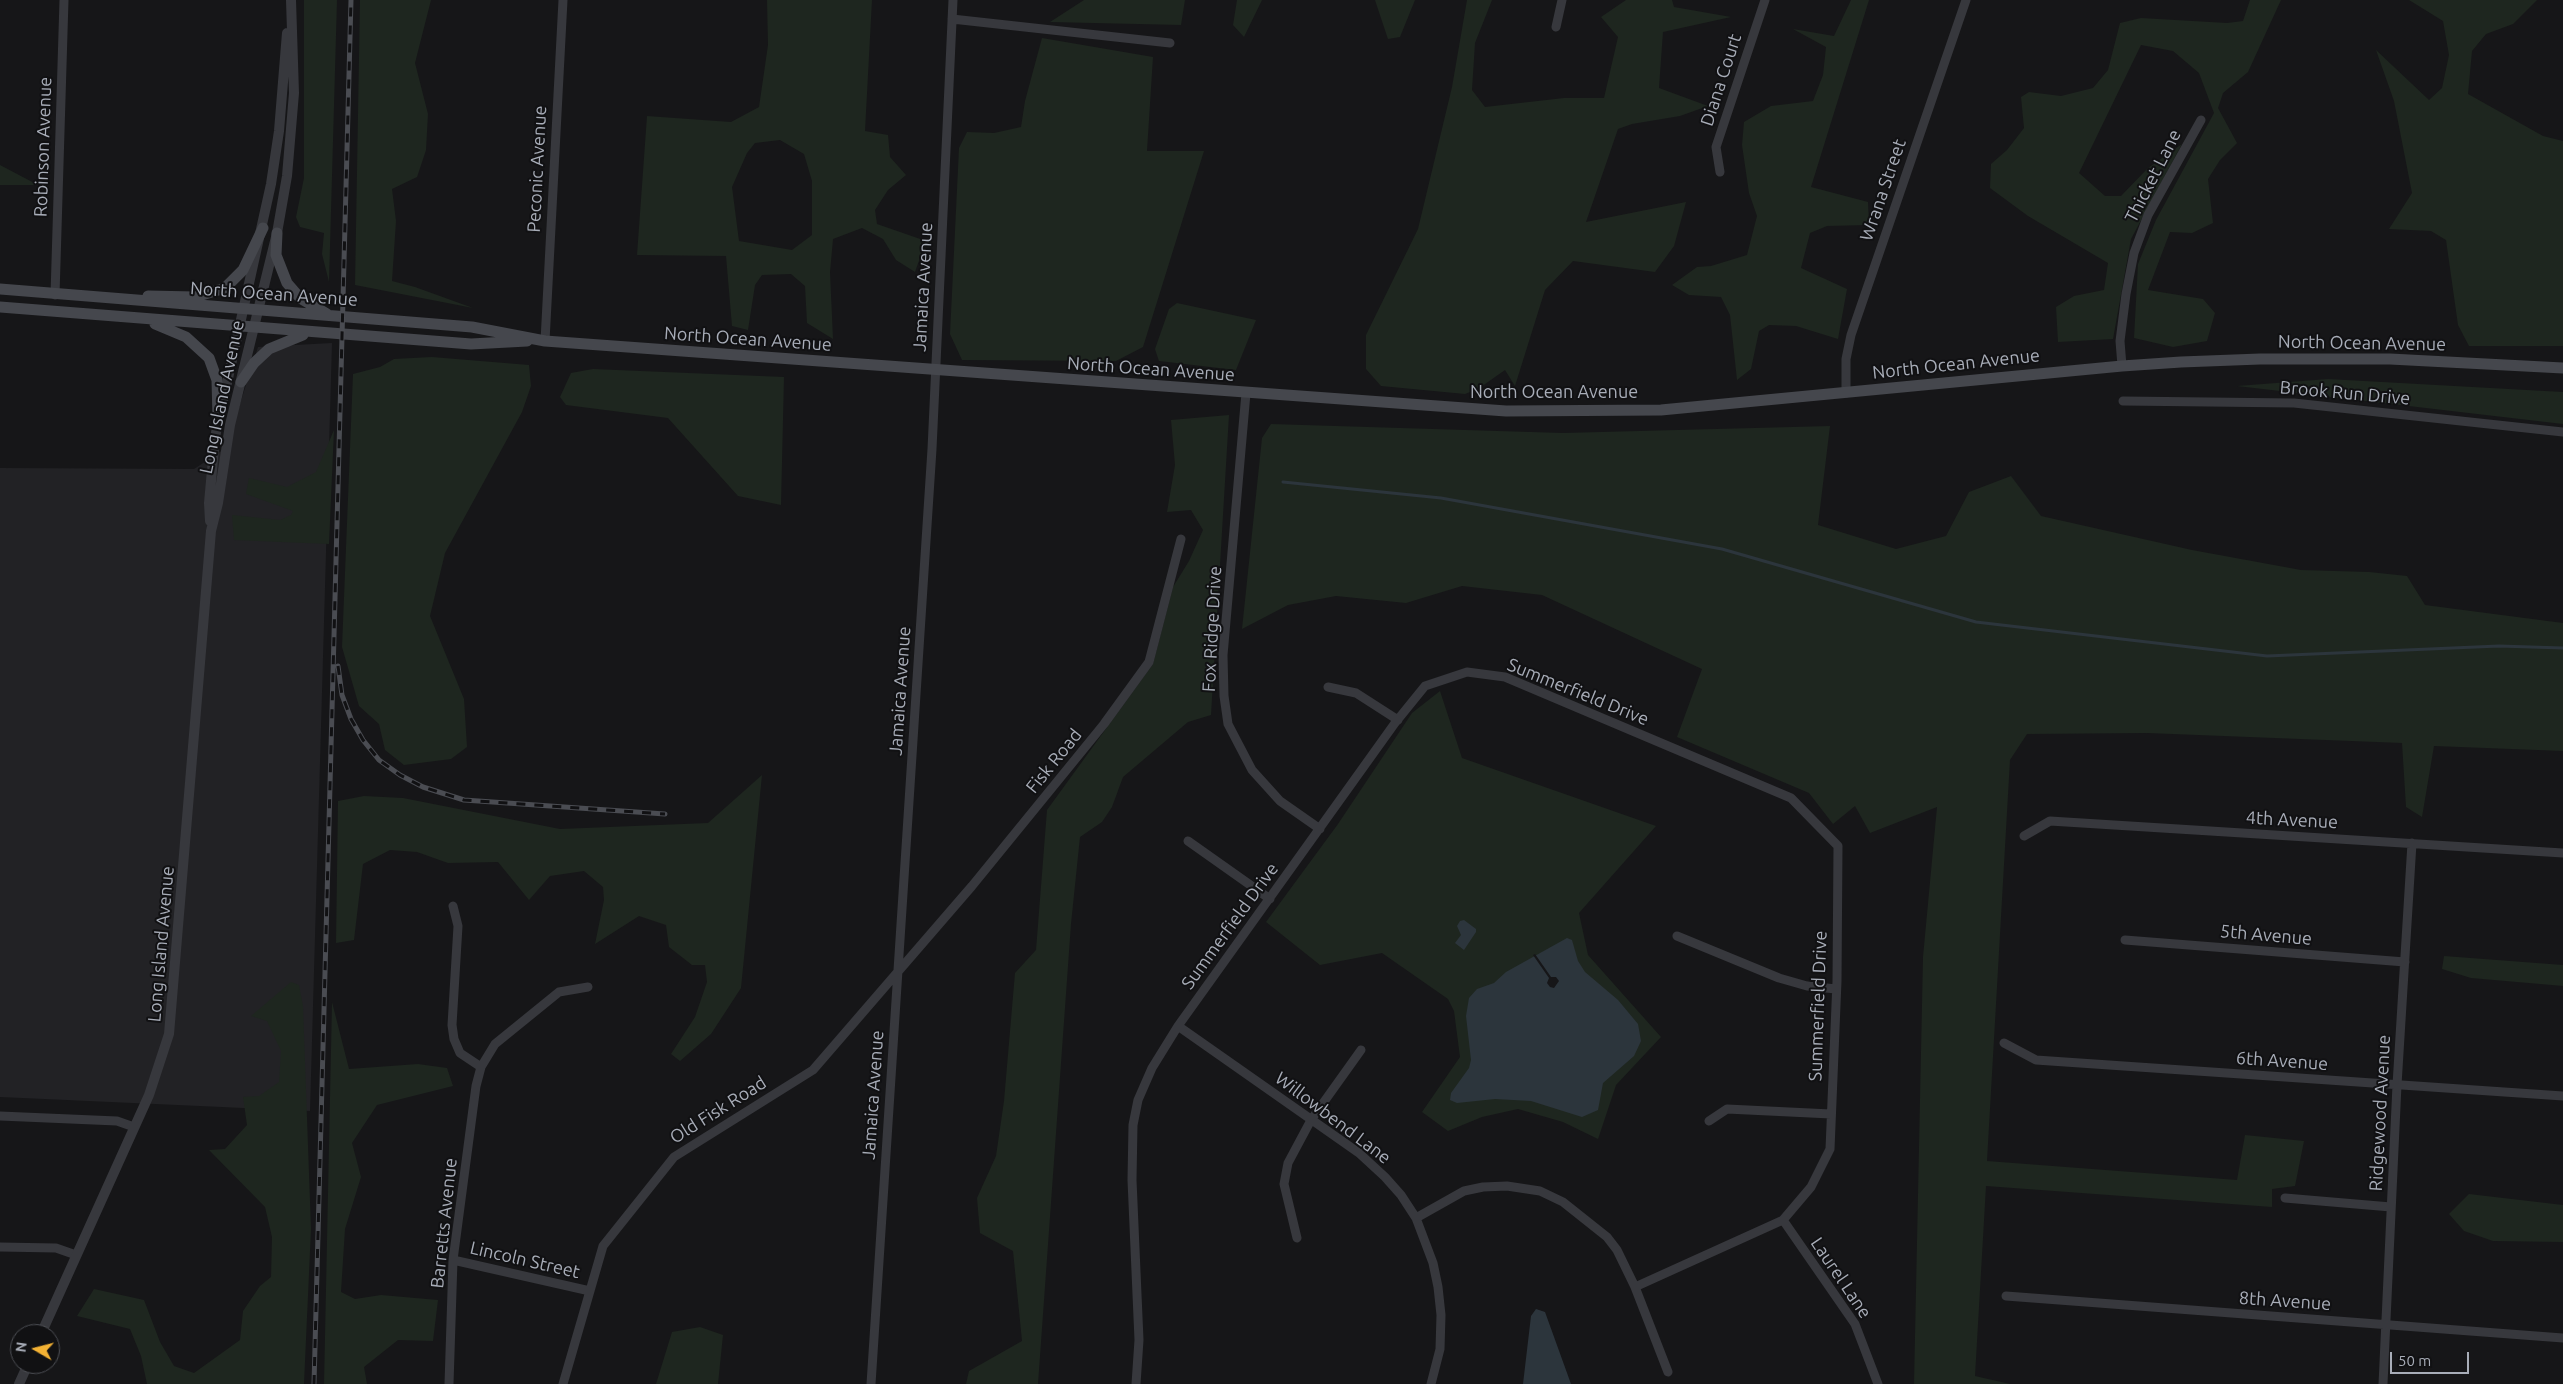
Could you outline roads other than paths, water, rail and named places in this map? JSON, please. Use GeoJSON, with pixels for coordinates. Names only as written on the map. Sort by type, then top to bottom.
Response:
{"type":"FeatureCollection","features":[{"type":"Feature","properties":{"kind":"main road"},"geometry":{"type":"LineString","coordinates":[[109,299],[163,295],[195,297],[221,290],[244,270],[263,228]]}},
{"type":"Feature","properties":{"kind":"main road"},"geometry":{"type":"LineString","coordinates":[[277,233],[276,256],[287,283],[300,298],[331,316]]}},
{"type":"Feature","properties":{"kind":"main road","name":"North Ocean Avenue"},"geometry":{"type":"LineString","coordinates":[[0,289],[55,295],[472,327],[545,341]]}},
{"type":"Feature","properties":{"kind":"main road","name":"North Ocean Avenue"},"geometry":{"type":"LineString","coordinates":[[0,307],[310,333],[470,344],[545,341],[1456,409],[1584,412],[1661,410],[2122,366],[2260,359],[2340,359],[2563,368]]}},
{"type":"Feature","properties":{"kind":"main road"},"geometry":{"type":"LineString","coordinates":[[144,320],[186,337],[209,358],[217,380],[218,418]]}},
{"type":"Feature","properties":{"kind":"main road"},"geometry":{"type":"LineString","coordinates":[[241,382],[254,363],[269,349],[290,339],[310,333]]}},
{"type":"Feature","properties":{"kind":"street","name":"Robinson Avenue"},"geometry":{"type":"LineString","coordinates":[[55,295],[64,0]]}},
{"type":"Feature","properties":{"kind":"street","name":"Peconic Avenue"},"geometry":{"type":"LineString","coordinates":[[545,341],[563,0]]}},
{"type":"Feature","properties":{"kind":"street","name":"Jamaica Avenue"},"geometry":{"type":"LineString","coordinates":[[871,1384],[932,449],[953,0]]}},
{"type":"Feature","properties":{"kind":"street"},"geometry":{"type":"LineString","coordinates":[[1556,27],[1562,0]]}},
{"type":"Feature","properties":{"kind":"street","name":"Diana Court"},"geometry":{"type":"LineString","coordinates":[[1720,172],[1716,147],[1765,0]]}},
{"type":"Feature","properties":{"kind":"street","name":"Wrana Street"},"geometry":{"type":"LineString","coordinates":[[1846,393],[1846,359],[1851,335],[1966,0]]}},
{"type":"Feature","properties":{"kind":"street","name":"Long Island Avenue"},"geometry":{"type":"LineString","coordinates":[[45,1324],[162,1061],[172,1021],[211,531],[209,503],[218,418],[263,228],[279,131],[290,1]]}},
{"type":"Feature","properties":{"kind":"street","name":"Long Island Avenue"},"geometry":{"type":"LineString","coordinates":[[211,531],[218,503],[229,433],[277,233],[287,176],[292,121],[294,60],[290,1]]}},
{"type":"Feature","properties":{"kind":"street"},"geometry":{"type":"LineString","coordinates":[[952,19],[1170,43]]}},
{"type":"Feature","properties":{"kind":"street","name":"Thicket Lane"},"geometry":{"type":"LineString","coordinates":[[2122,366],[2120,341],[2134,253],[2148,215],[2201,120]]}},
{"type":"Feature","properties":{"kind":"street","name":"Fox Ridge Drive"},"geometry":{"type":"LineString","coordinates":[[1246,393],[1223,655],[1224,696],[1228,724],[1252,770],[1280,801],[1320,829]]}},
{"type":"Feature","properties":{"kind":"street","name":"Brook Run Drive"},"geometry":{"type":"LineString","coordinates":[[2123,402],[2294,403],[2563,432]]}},
{"type":"Feature","properties":{"kind":"street","name":"Fisk Road"},"geometry":{"type":"LineString","coordinates":[[897,974],[1104,724],[1149,662],[1181,539]]}},
{"type":"Feature","properties":{"kind":"street","name":"Summerfield Drive"},"geometry":{"type":"LineString","coordinates":[[1136,1384],[1138,1340],[1132,1180],[1133,1125],[1138,1100],[1152,1068],[1178,1026],[1398,720],[1425,686],[1467,672],[1505,676],[1791,798],[1838,846],[1836,989],[1830,1149],[1811,1187],[1783,1220],[1636,1287]]}},
{"type":"Feature","properties":{"kind":"street"},"geometry":{"type":"LineString","coordinates":[[1328,687],[1356,693],[1398,720]]}},
{"type":"Feature","properties":{"kind":"street","name":"4th Avenue"},"geometry":{"type":"LineString","coordinates":[[2024,836],[2050,821],[2563,853]]}},
{"type":"Feature","properties":{"kind":"street"},"geometry":{"type":"LineString","coordinates":[[1188,841],[1270,899]]}},
{"type":"Feature","properties":{"kind":"street","name":"Ridgewood Avenue"},"geometry":{"type":"LineString","coordinates":[[2383,1384],[2397,1085],[2412,844]]}},
{"type":"Feature","properties":{"kind":"street"},"geometry":{"type":"LineString","coordinates":[[453,906],[458,926],[452,1025],[454,1039],[460,1053],[482,1067]]}},
{"type":"Feature","properties":{"kind":"street"},"geometry":{"type":"LineString","coordinates":[[1677,936],[1779,978],[1807,986],[1836,989]]}},
{"type":"Feature","properties":{"kind":"street","name":"5th Avenue"},"geometry":{"type":"LineString","coordinates":[[2125,940],[2405,962]]}},
{"type":"Feature","properties":{"kind":"street","name":"Old Fisk Road"},"geometry":{"type":"LineString","coordinates":[[563,1384],[603,1246],[674,1157],[813,1070],[897,974]]}},
{"type":"Feature","properties":{"kind":"street","name":"Barretts Avenue"},"geometry":{"type":"LineString","coordinates":[[449,1384],[453,1260],[476,1086],[482,1067],[495,1044],[559,992],[588,987]]}},
{"type":"Feature","properties":{"kind":"street","name":"Willowbend Lane"},"geometry":{"type":"LineString","coordinates":[[1178,1026],[1359,1153],[1385,1176],[1416,1218],[1433,1263],[1441,1314],[1440,1349],[1431,1384]]}},
{"type":"Feature","properties":{"kind":"street","name":"6th Avenue"},"geometry":{"type":"LineString","coordinates":[[2004,1043],[2036,1060],[2563,1096]]}},
{"type":"Feature","properties":{"kind":"street"},"geometry":{"type":"LineString","coordinates":[[1298,1238],[1284,1184],[1288,1163],[1311,1120],[1361,1050]]}},
{"type":"Feature","properties":{"kind":"street"},"geometry":{"type":"LineString","coordinates":[[1708,1121],[1727,1109],[1831,1114]]}},
{"type":"Feature","properties":{"kind":"street"},"geometry":{"type":"LineString","coordinates":[[0,1116],[117,1121],[134,1127]]}},
{"type":"Feature","properties":{"kind":"street"},"geometry":{"type":"LineString","coordinates":[[1416,1218],[1464,1191],[1507,1186],[1540,1191],[1563,1202],[1607,1237],[1636,1287],[1668,1372]]}},
{"type":"Feature","properties":{"kind":"street"},"geometry":{"type":"LineString","coordinates":[[2285,1198],[2391,1207]]}},
{"type":"Feature","properties":{"kind":"street","name":"Laurel Lane"},"geometry":{"type":"LineString","coordinates":[[1783,1220],[1855,1324],[1878,1384]]}},
{"type":"Feature","properties":{"kind":"street"},"geometry":{"type":"LineString","coordinates":[[0,1247],[56,1248],[76,1255]]}},
{"type":"Feature","properties":{"kind":"street","name":"Lincoln Street"},"geometry":{"type":"LineString","coordinates":[[453,1260],[590,1291]]}},
{"type":"Feature","properties":{"kind":"street","name":"8th Avenue"},"geometry":{"type":"LineString","coordinates":[[2006,1296],[2563,1338]]}},
{"type":"Feature","properties":{"kind":"waterway"},"geometry":{"type":"LineString","coordinates":[[1283,482],[1441,498],[1722,549],[1976,622],[2267,656],[2499,646],[2563,648]]}},
{"type":"Feature","properties":{"kind":"railway"},"geometry":{"type":"LineString","coordinates":[[314,1384],[351,0]]}},
{"type":"Feature","properties":{"kind":"railway"},"geometry":{"type":"LineString","coordinates":[[338,666],[342,695],[351,719],[363,740],[379,760],[400,775],[423,787],[464,800],[665,814]]}}]}
